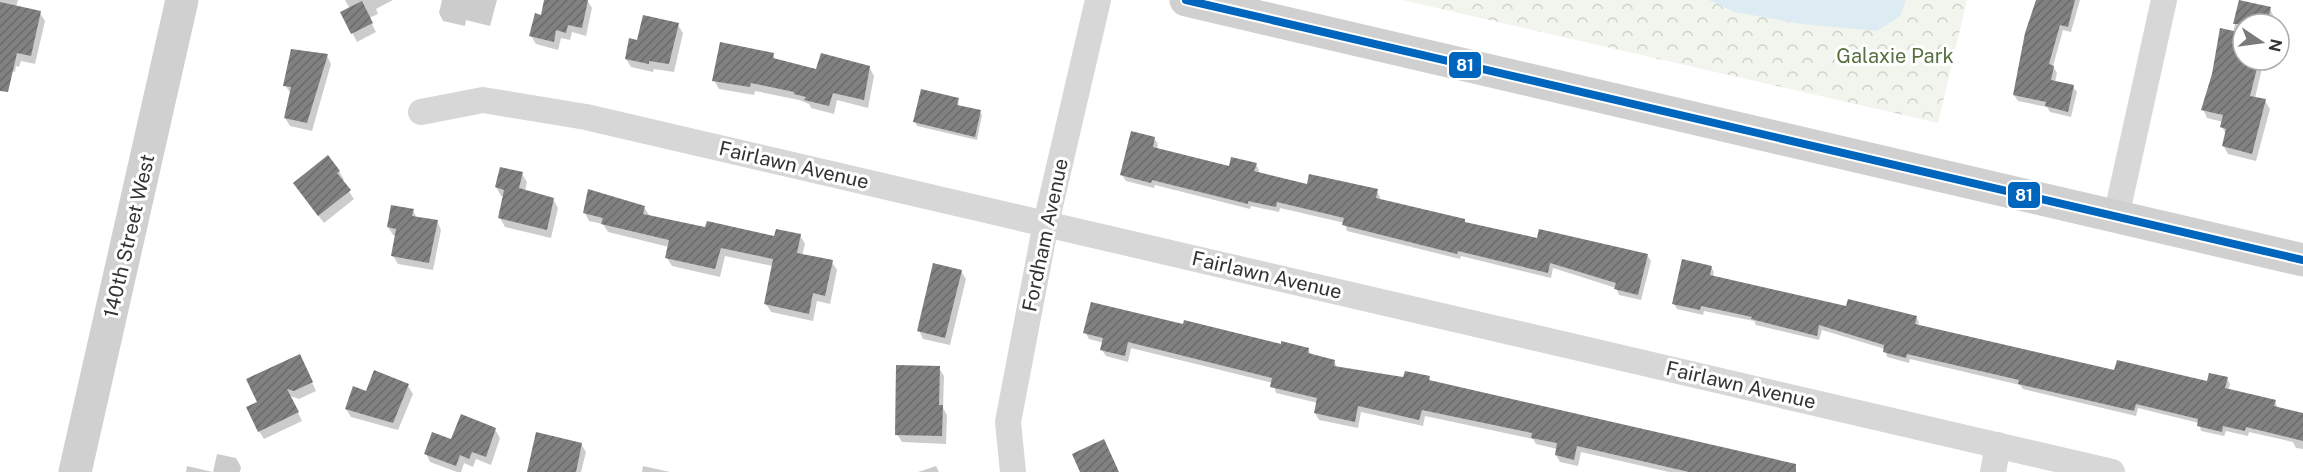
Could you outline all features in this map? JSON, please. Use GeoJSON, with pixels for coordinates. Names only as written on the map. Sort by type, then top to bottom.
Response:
{"type":"FeatureCollection","features":[{"type":"Feature","properties":{"kind":"street","name":"140th Street West"},"geometry":{"type":"LineString","coordinates":[[75,472],[182,0]]}},
{"type":"Feature","properties":{"kind":"street","name":"Fordham Avenue"},"geometry":{"type":"LineString","coordinates":[[1013,472],[1008,422],[1046,224],[1098,0]]}},
{"type":"Feature","properties":{"kind":"street"},"geometry":{"type":"LineString","coordinates":[[1186,0],[2303,260]]}},
{"type":"Feature","properties":{"kind":"street"},"geometry":{"type":"LineString","coordinates":[[2116,217],[2164,0]]}},
{"type":"Feature","properties":{"kind":"street","name":"Fairlawn Avenue"},"geometry":{"type":"LineString","coordinates":[[421,112],[483,100],[586,117],[2112,472]]}},
{"type":"Feature","properties":{"kind":"street"},"geometry":{"type":"LineString","coordinates":[[1993,472],[1998,445]]}},
{"type":"Feature","properties":{"kind":"green space","name":"Galaxie Park"},"geometry":{"type":"Polygon","coordinates":[[[1402,0],[1967,0],[1938,123],[1402,0]]]}},
{"type":"Feature","properties":{"kind":"shaded area"},"geometry":{"type":"Polygon","coordinates":[[[1709,0],[1906,0],[1900,16],[1877,31],[1802,24],[1734,12],[1709,0]]]}},
{"type":"Feature","properties":{"kind":"building"},"geometry":{"type":"Polygon","coordinates":[[[544,0],[588,0],[582,28],[568,25],[566,33],[556,30],[554,42],[529,36],[535,13],[541,15],[544,0]]]}},
{"type":"Feature","properties":{"kind":"building"},"geometry":{"type":"Polygon","coordinates":[[[2036,0],[2075,0],[2068,27],[2060,25],[2049,64],[2054,66],[2051,80],[2074,85],[2068,112],[2045,106],[2046,102],[2013,95],[2025,33],[2036,0]]]}},
{"type":"Feature","properties":{"kind":"building"},"geometry":{"type":"Polygon","coordinates":[[[2239,0],[2271,7],[2270,12],[2236,12],[2239,0]]]}},
{"type":"Feature","properties":{"kind":"building"},"geometry":{"type":"Polygon","coordinates":[[[362,1],[373,23],[351,34],[340,12],[362,1]]]}},
{"type":"Feature","properties":{"kind":"building"},"geometry":{"type":"Polygon","coordinates":[[[0,2],[41,11],[31,56],[17,53],[8,92],[0,91],[0,2]]]}},
{"type":"Feature","properties":{"kind":"building"},"geometry":{"type":"Polygon","coordinates":[[[643,15],[679,23],[669,64],[649,61],[649,64],[625,59],[629,38],[637,40],[643,15]]]}},
{"type":"Feature","properties":{"kind":"building"},"geometry":{"type":"Polygon","coordinates":[[[2220,28],[2231,30],[2231,72],[2256,72],[2250,96],[2266,99],[2252,154],[2222,146],[2226,129],[2220,127],[2223,115],[2201,110],[2212,74],[2220,28]]]}},
{"type":"Feature","properties":{"kind":"building"},"geometry":{"type":"Polygon","coordinates":[[[720,42],[774,53],[773,58],[816,69],[821,53],[870,66],[864,100],[833,93],[829,106],[804,100],[806,97],[794,94],[794,92],[751,83],[750,87],[712,81],[720,42]]]}},
{"type":"Feature","properties":{"kind":"building"},"geometry":{"type":"Polygon","coordinates":[[[291,49],[328,54],[307,123],[284,118],[291,87],[283,86],[291,49]]]}},
{"type":"Feature","properties":{"kind":"building"},"geometry":{"type":"Polygon","coordinates":[[[921,89],[959,98],[957,105],[981,110],[975,137],[913,122],[921,89]]]}},
{"type":"Feature","properties":{"kind":"building"},"geometry":{"type":"Polygon","coordinates":[[[1131,131],[1155,137],[1153,147],[1229,166],[1231,157],[1257,163],[1254,171],[1307,184],[1309,174],[1378,189],[1376,198],[1465,219],[1465,222],[1537,238],[1539,229],[1648,254],[1638,295],[1614,289],[1616,283],[1550,263],[1548,273],[1458,251],[1457,254],[1342,225],[1344,218],[1277,202],[1276,207],[1248,201],[1248,204],[1152,180],[1151,183],[1120,175],[1131,131]]]}},
{"type":"Feature","properties":{"kind":"building"},"geometry":{"type":"Polygon","coordinates":[[[328,155],[340,171],[337,173],[351,190],[318,216],[293,183],[328,155]]]}},
{"type":"Feature","properties":{"kind":"building"},"geometry":{"type":"Polygon","coordinates":[[[500,167],[523,172],[519,188],[554,198],[547,230],[498,218],[504,190],[495,187],[500,167]]]}},
{"type":"Feature","properties":{"kind":"building"},"geometry":{"type":"Polygon","coordinates":[[[588,189],[645,206],[643,214],[705,227],[707,221],[774,236],[776,229],[801,234],[797,253],[833,260],[825,296],[813,293],[809,314],[764,304],[773,259],[721,248],[715,269],[665,258],[669,240],[601,224],[603,218],[583,213],[588,189]]]}},
{"type":"Feature","properties":{"kind":"building"},"geometry":{"type":"Polygon","coordinates":[[[391,205],[414,209],[412,216],[438,220],[429,263],[391,256],[396,229],[387,227],[391,205]]]}},
{"type":"Feature","properties":{"kind":"building"},"geometry":{"type":"Polygon","coordinates":[[[1682,259],[1712,266],[1710,275],[1846,306],[1848,299],[1917,316],[1915,324],[2114,370],[2117,360],[2207,381],[2209,373],[2228,377],[2225,388],[2276,400],[2274,406],[2303,413],[2303,441],[2246,427],[2245,431],[2223,426],[2222,432],[2197,426],[2198,419],[2136,404],[2134,411],[2018,384],[2019,380],[1907,354],[1906,358],[1883,352],[1884,345],[1819,325],[1817,336],[1751,319],[1752,317],[1701,306],[1700,310],[1672,304],[1682,259]]]}},
{"type":"Feature","properties":{"kind":"building"},"geometry":{"type":"Polygon","coordinates":[[[933,263],[962,270],[945,338],[917,331],[933,263]]]}},
{"type":"Feature","properties":{"kind":"building"},"geometry":{"type":"Polygon","coordinates":[[[1091,302],[1183,324],[1184,320],[1281,344],[1281,341],[1309,348],[1308,353],[1335,360],[1334,366],[1403,377],[1405,371],[1430,376],[1429,380],[1796,464],[1796,472],[1689,472],[1577,446],[1574,460],[1555,455],[1557,443],[1531,438],[1532,433],[1422,410],[1419,420],[1358,406],[1355,422],[1314,413],[1317,398],[1270,387],[1272,378],[1128,342],[1125,356],[1100,350],[1103,338],[1083,333],[1091,302]]]}},
{"type":"Feature","properties":{"kind":"building"},"geometry":{"type":"Polygon","coordinates":[[[300,354],[313,382],[294,391],[287,389],[299,412],[258,432],[246,407],[257,402],[246,379],[300,354]]]}},
{"type":"Feature","properties":{"kind":"building"},"geometry":{"type":"Polygon","coordinates":[[[896,365],[940,366],[939,405],[943,405],[942,436],[895,435],[896,365]]]}},
{"type":"Feature","properties":{"kind":"building"},"geometry":{"type":"Polygon","coordinates":[[[374,370],[409,384],[393,423],[345,409],[353,386],[366,391],[374,370]]]}},
{"type":"Feature","properties":{"kind":"building"},"geometry":{"type":"Polygon","coordinates":[[[461,414],[496,428],[486,457],[472,452],[469,459],[460,455],[456,466],[424,454],[432,432],[451,439],[461,414]]]}},
{"type":"Feature","properties":{"kind":"building"},"geometry":{"type":"Polygon","coordinates":[[[536,432],[582,443],[576,472],[527,472],[536,432]]]}},
{"type":"Feature","properties":{"kind":"building"},"geometry":{"type":"Polygon","coordinates":[[[1104,439],[1119,472],[1080,472],[1072,454],[1104,439]]]}},
{"type":"Feature","properties":{"kind":"transit line","name":"81"},"geometry":{"type":"LineString","coordinates":[[1186,0],[2303,260]]}}]}
